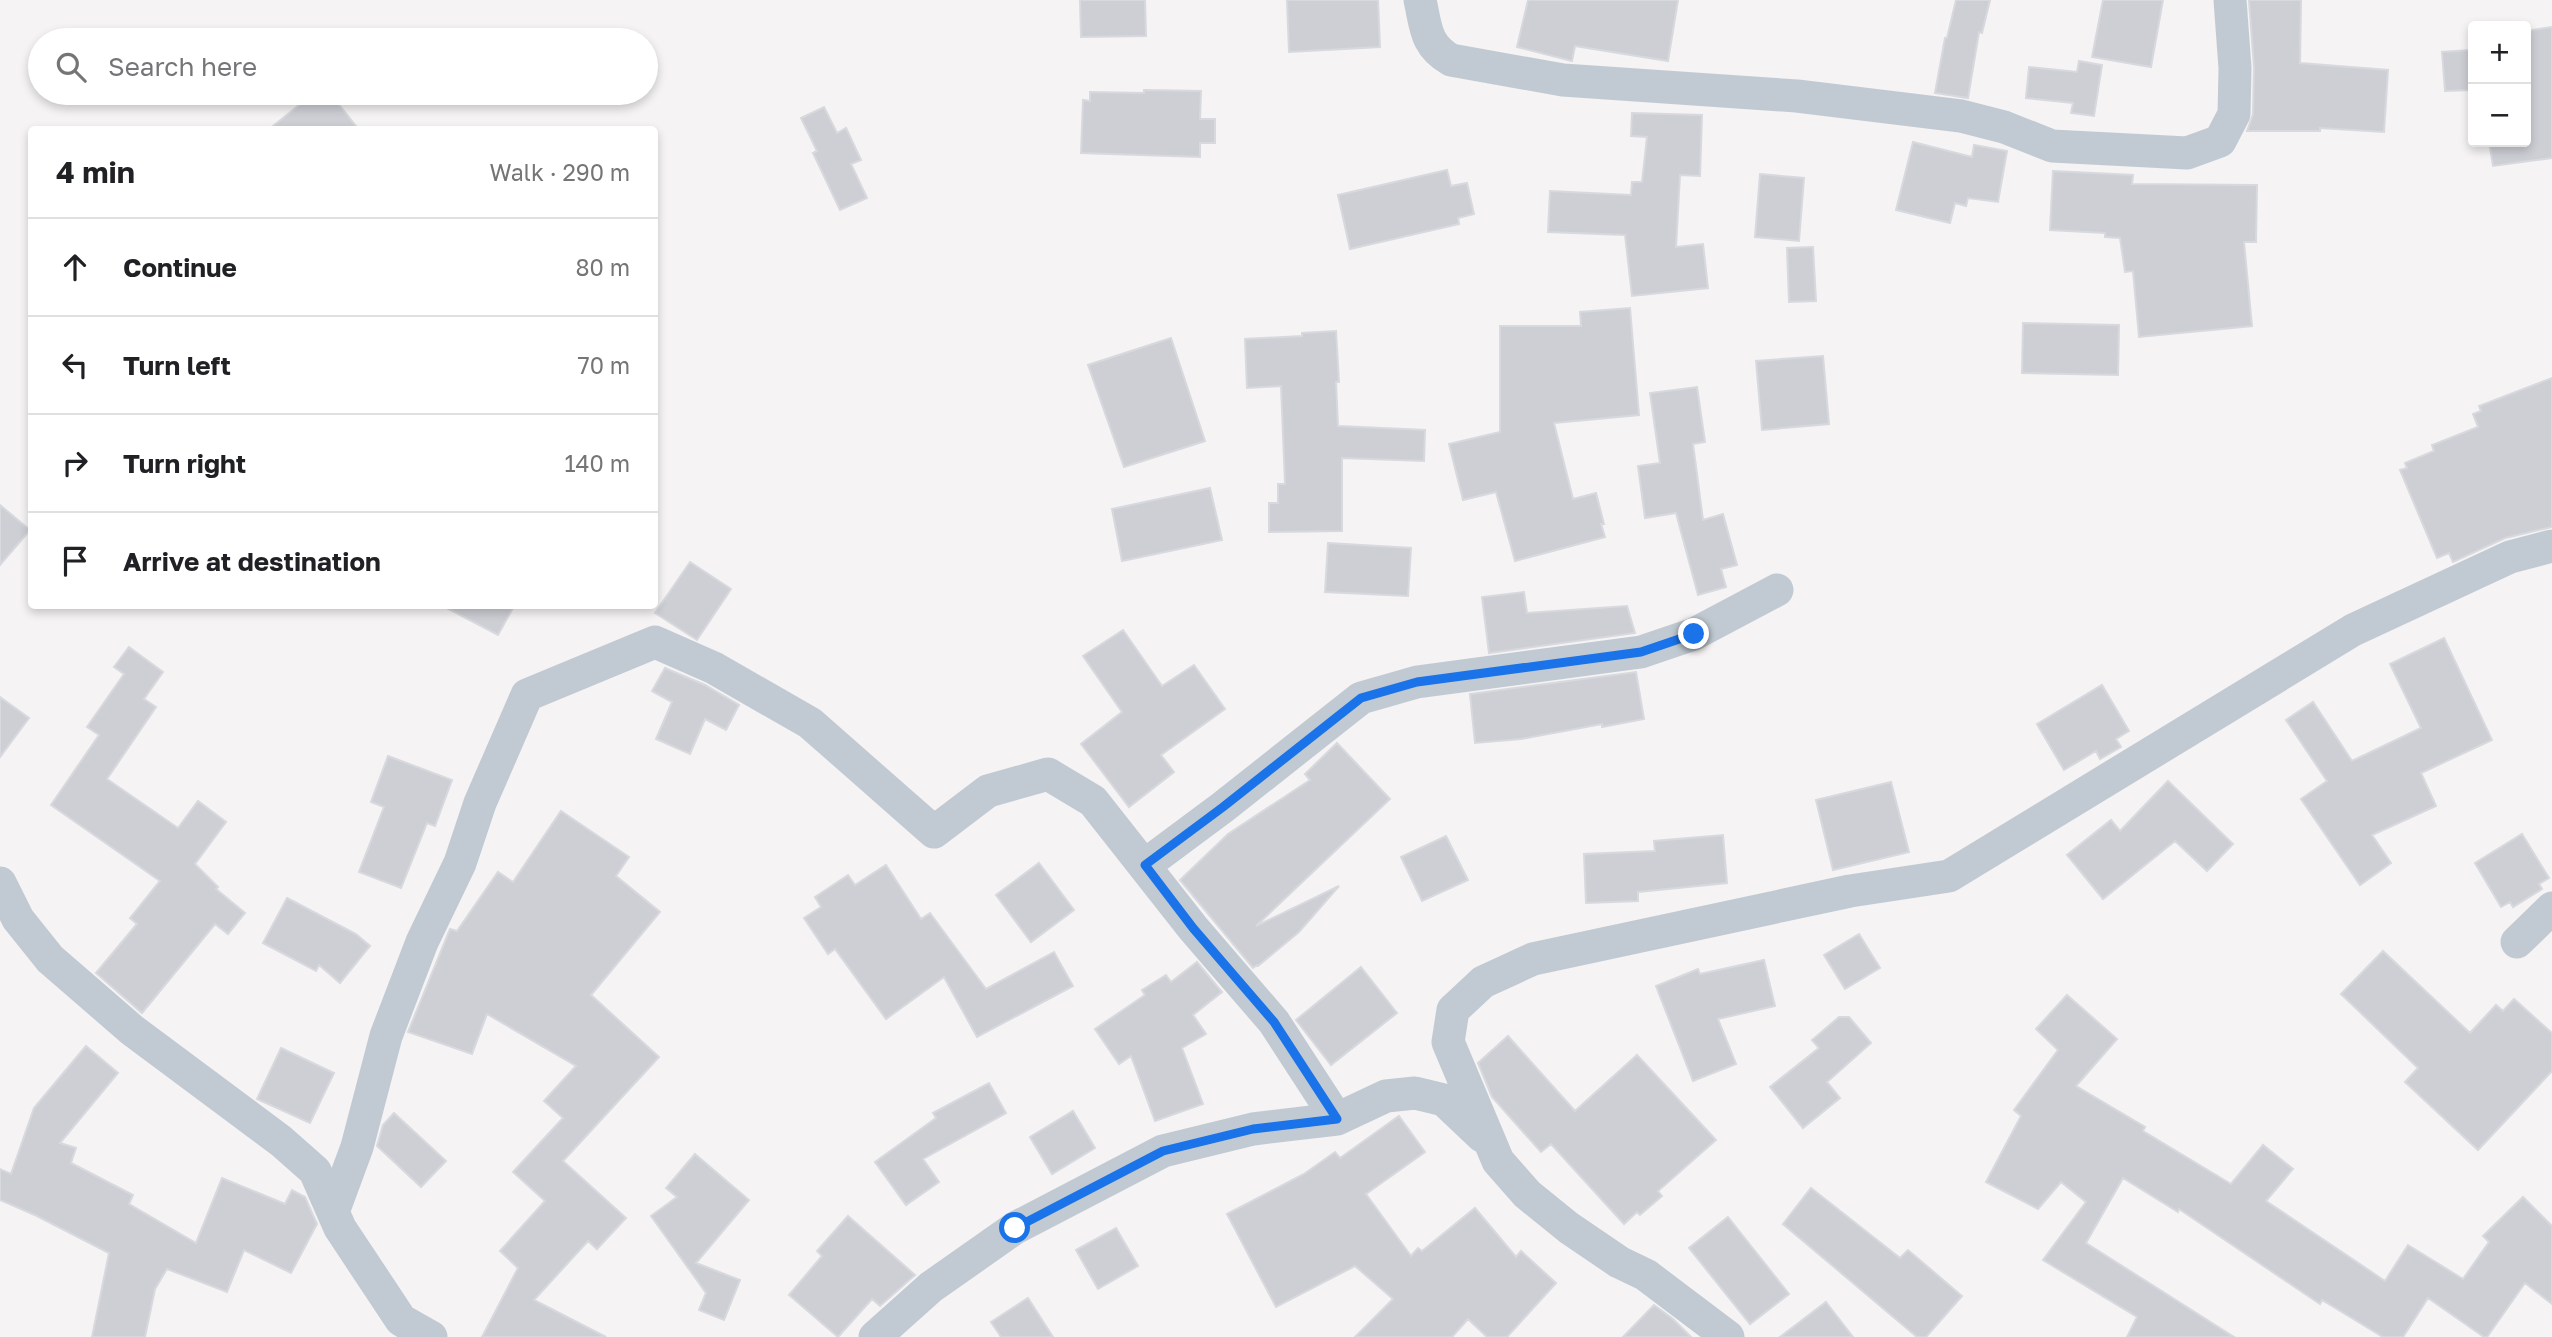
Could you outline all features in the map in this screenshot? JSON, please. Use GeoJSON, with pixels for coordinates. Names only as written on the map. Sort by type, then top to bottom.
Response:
{"type":"FeatureCollection","features":[{"type":"Feature","properties":{"kind":"street"},"geometry":{"type":"LineString","coordinates":[[1420,0],[1430,43],[1451,60],[1563,80],[1797,96],[1961,116],[2004,127],[2052,146],[2187,153],[2220,141],[2234,114],[2235,68],[2230,0]]}},
{"type":"Feature","properties":{"kind":"street"},"geometry":{"type":"LineString","coordinates":[[1728,1337],[1646,1275],[1619,1262],[1569,1228],[1527,1194],[1499,1161],[1448,1042],[1453,1010],[1483,982],[1533,958],[1850,891],[1949,876],[2354,630],[2510,557],[2552,546]]}},
{"type":"Feature","properties":{"kind":"street"},"geometry":{"type":"LineString","coordinates":[[1145,865],[1361,698],[1417,682],[1641,652],[1694,634],[1776,590]]}},
{"type":"Feature","properties":{"kind":"street"},"geometry":{"type":"LineString","coordinates":[[332,1212],[357,1147],[386,1036],[422,942],[460,863],[480,803],[527,695],[655,642],[714,667],[810,723],[934,832],[988,791],[1048,774],[1093,801],[1193,928],[1274,1022],[1337,1119]]}},
{"type":"Feature","properties":{"kind":"street"},"geometry":{"type":"LineString","coordinates":[[0,883],[18,919],[50,958],[132,1030],[281,1141],[315,1171],[340,1228],[401,1320],[431,1337]]}},
{"type":"Feature","properties":{"kind":"street"},"geometry":{"type":"LineString","coordinates":[[2517,942],[2552,908]]}},
{"type":"Feature","properties":{"kind":"street"},"geometry":{"type":"LineString","coordinates":[[875,1337],[931,1287],[1015,1228],[1163,1151],[1253,1129],[1337,1119],[1386,1096],[1415,1093],[1444,1100],[1492,1145]]}},
{"type":"Feature","properties":{"kind":"building"},"geometry":{"type":"Polygon","coordinates":[[[1080,0],[1145,0],[1146,36],[1081,37],[1080,0]]]}},
{"type":"Feature","properties":{"kind":"building"},"geometry":{"type":"Polygon","coordinates":[[[1287,0],[1378,0],[1380,47],[1289,52],[1287,0]]]}},
{"type":"Feature","properties":{"kind":"building"},"geometry":{"type":"Polygon","coordinates":[[[1528,0],[1678,0],[1668,61],[1575,46],[1572,61],[1517,47],[1528,0]]]}},
{"type":"Feature","properties":{"kind":"building"},"geometry":{"type":"Polygon","coordinates":[[[1956,0],[1990,0],[1982,33],[1979,32],[1968,98],[1935,93],[1945,38],[1956,0]]]}},
{"type":"Feature","properties":{"kind":"building"},"geometry":{"type":"Polygon","coordinates":[[[2103,0],[2163,0],[2151,67],[2092,57],[2103,0]]]}},
{"type":"Feature","properties":{"kind":"building"},"geometry":{"type":"Polygon","coordinates":[[[2249,0],[2301,0],[2300,63],[2388,70],[2384,132],[2320,128],[2320,131],[2247,131],[2253,114],[2254,68],[2249,0]]]}},
{"type":"Feature","properties":{"kind":"building"},"geometry":{"type":"Polygon","coordinates":[[[2552,27],[2552,158],[2493,166],[2490,147],[2531,147],[2531,30],[2552,27]]]}},
{"type":"Feature","properties":{"kind":"building"},"geometry":{"type":"Polygon","coordinates":[[[2468,50],[2468,90],[2445,91],[2442,52],[2468,50]]]}},
{"type":"Feature","properties":{"kind":"building"},"geometry":{"type":"Polygon","coordinates":[[[2079,61],[2102,65],[2094,116],[2071,113],[2073,103],[2026,98],[2029,67],[2077,72],[2079,61]]]}},
{"type":"Feature","properties":{"kind":"building"},"geometry":{"type":"Polygon","coordinates":[[[1144,90],[1201,91],[1200,119],[1215,119],[1215,143],[1200,143],[1200,157],[1081,153],[1083,100],[1090,101],[1090,92],[1144,93],[1144,90]]]}},
{"type":"Feature","properties":{"kind":"building"},"geometry":{"type":"Polygon","coordinates":[[[299,105],[339,105],[356,126],[273,126],[299,105]]]}},
{"type":"Feature","properties":{"kind":"building"},"geometry":{"type":"Polygon","coordinates":[[[824,107],[837,133],[846,128],[861,160],[851,164],[867,198],[840,210],[813,153],[817,151],[801,118],[824,107]]]}},
{"type":"Feature","properties":{"kind":"building"},"geometry":{"type":"Polygon","coordinates":[[[1632,113],[1702,115],[1700,176],[1680,175],[1676,247],[1703,244],[1708,288],[1632,296],[1625,235],[1548,232],[1550,191],[1631,195],[1632,182],[1642,182],[1647,137],[1631,136],[1632,113]]]}},
{"type":"Feature","properties":{"kind":"building"},"geometry":{"type":"Polygon","coordinates":[[[1913,142],[1972,157],[1974,145],[2007,151],[1998,202],[1968,198],[1966,206],[1955,203],[1950,223],[1896,210],[1913,142]]]}},
{"type":"Feature","properties":{"kind":"building"},"geometry":{"type":"Polygon","coordinates":[[[1447,170],[1451,186],[1467,183],[1474,214],[1458,218],[1459,224],[1350,249],[1338,195],[1447,170]]]}},
{"type":"Feature","properties":{"kind":"building"},"geometry":{"type":"Polygon","coordinates":[[[2053,171],[2133,175],[2132,184],[2257,185],[2256,242],[2244,242],[2252,326],[2139,337],[2133,271],[2125,272],[2120,238],[2105,237],[2105,233],[2050,230],[2053,171]]]}},
{"type":"Feature","properties":{"kind":"building"},"geometry":{"type":"Polygon","coordinates":[[[1760,174],[1804,178],[1799,241],[1755,237],[1760,174]]]}},
{"type":"Feature","properties":{"kind":"building"},"geometry":{"type":"Polygon","coordinates":[[[1813,247],[1816,301],[1789,302],[1787,248],[1813,247]]]}},
{"type":"Feature","properties":{"kind":"building"},"geometry":{"type":"Polygon","coordinates":[[[1630,308],[1639,415],[1554,423],[1573,499],[1596,493],[1605,537],[1515,561],[1496,492],[1463,500],[1449,444],[1500,432],[1500,326],[1581,326],[1580,312],[1630,308]]]}},
{"type":"Feature","properties":{"kind":"building"},"geometry":{"type":"Polygon","coordinates":[[[2023,323],[2119,325],[2118,375],[2022,373],[2023,323]]]}},
{"type":"Feature","properties":{"kind":"building"},"geometry":{"type":"Polygon","coordinates":[[[1336,331],[1338,426],[1425,430],[1424,461],[1342,458],[1342,531],[1269,532],[1269,503],[1278,503],[1278,484],[1285,484],[1281,386],[1247,388],[1245,339],[1336,331]]]}},
{"type":"Feature","properties":{"kind":"building"},"geometry":{"type":"Polygon","coordinates":[[[1171,338],[1205,441],[1124,467],[1088,365],[1171,338]]]}},
{"type":"Feature","properties":{"kind":"building"},"geometry":{"type":"Polygon","coordinates":[[[1823,356],[1829,424],[1762,430],[1756,361],[1823,356]]]}},
{"type":"Feature","properties":{"kind":"building"},"geometry":{"type":"Polygon","coordinates":[[[2552,378],[2552,527],[2505,538],[2453,562],[2449,553],[2437,558],[2400,470],[2407,468],[2405,463],[2434,451],[2432,445],[2478,427],[2473,414],[2481,411],[2479,406],[2552,378]]]}},
{"type":"Feature","properties":{"kind":"building"},"geometry":{"type":"Polygon","coordinates":[[[1697,387],[1705,442],[1693,444],[1703,520],[1723,514],[1737,565],[1721,569],[1726,587],[1698,595],[1676,513],[1645,518],[1638,466],[1660,463],[1650,393],[1697,387]]]}},
{"type":"Feature","properties":{"kind":"building"},"geometry":{"type":"Polygon","coordinates":[[[1210,488],[1222,540],[1122,561],[1112,509],[1210,488]]]}},
{"type":"Feature","properties":{"kind":"building"},"geometry":{"type":"Polygon","coordinates":[[[0,505],[28,528],[28,532],[0,565],[0,505]]]}},
{"type":"Feature","properties":{"kind":"building"},"geometry":{"type":"Polygon","coordinates":[[[1328,543],[1411,548],[1408,596],[1325,592],[1328,543]]]}},
{"type":"Feature","properties":{"kind":"building"},"geometry":{"type":"Polygon","coordinates":[[[690,562],[731,589],[697,640],[655,613],[690,562]]]}},
{"type":"Feature","properties":{"kind":"building"},"geometry":{"type":"Polygon","coordinates":[[[1524,592],[1527,613],[1627,606],[1635,633],[1489,653],[1482,597],[1524,592]]]}},
{"type":"Feature","properties":{"kind":"building"},"geometry":{"type":"Polygon","coordinates":[[[449,609],[512,609],[498,635],[449,609]]]}},
{"type":"Feature","properties":{"kind":"building"},"geometry":{"type":"Polygon","coordinates":[[[1123,630],[1162,686],[1194,665],[1225,709],[1161,755],[1174,772],[1129,807],[1081,744],[1122,712],[1083,656],[1123,630]]]}},
{"type":"Feature","properties":{"kind":"building"},"geometry":{"type":"Polygon","coordinates":[[[2444,638],[2492,740],[2421,773],[2436,806],[2372,835],[2391,863],[2360,885],[2301,799],[2327,781],[2286,720],[2313,702],[2352,761],[2421,728],[2390,664],[2444,638]]]}},
{"type":"Feature","properties":{"kind":"building"},"geometry":{"type":"Polygon","coordinates":[[[129,647],[163,672],[144,699],[156,707],[107,779],[178,828],[198,801],[226,822],[195,864],[218,887],[216,889],[245,913],[228,934],[215,924],[142,1013],[96,973],[137,924],[130,918],[160,881],[51,805],[99,735],[87,727],[124,674],[114,667],[129,647]]]}},
{"type":"Feature","properties":{"kind":"building"},"geometry":{"type":"Polygon","coordinates":[[[665,668],[705,685],[739,705],[726,730],[705,719],[690,754],[656,739],[672,702],[652,691],[665,668]]]}},
{"type":"Feature","properties":{"kind":"building"},"geometry":{"type":"Polygon","coordinates":[[[1636,672],[1644,719],[1521,739],[1475,743],[1470,694],[1636,672]]]}},
{"type":"Feature","properties":{"kind":"building"},"geometry":{"type":"Polygon","coordinates":[[[2102,685],[2129,731],[2116,739],[2121,747],[2100,759],[2096,751],[2064,770],[2037,724],[2102,685]]]}},
{"type":"Feature","properties":{"kind":"building"},"geometry":{"type":"Polygon","coordinates":[[[0,697],[29,718],[0,757],[0,697]]]}},
{"type":"Feature","properties":{"kind":"building"},"geometry":{"type":"Polygon","coordinates":[[[1337,743],[1390,799],[1256,926],[1339,886],[1299,932],[1253,968],[1180,880],[1228,834],[1310,780],[1305,774],[1337,743]]]}},
{"type":"Feature","properties":{"kind":"building"},"geometry":{"type":"Polygon","coordinates":[[[388,756],[452,780],[435,826],[427,823],[401,888],[359,872],[384,807],[371,802],[388,756]]]}},
{"type":"Feature","properties":{"kind":"building"},"geometry":{"type":"Polygon","coordinates":[[[2168,781],[2233,844],[2207,871],[2175,841],[2103,899],[2067,855],[2111,820],[2120,831],[2168,781]]]}},
{"type":"Feature","properties":{"kind":"building"},"geometry":{"type":"Polygon","coordinates":[[[1891,782],[1909,852],[1833,870],[1816,800],[1891,782]]]}},
{"type":"Feature","properties":{"kind":"building"},"geometry":{"type":"Polygon","coordinates":[[[561,811],[629,857],[616,876],[660,912],[591,995],[659,1057],[563,1161],[626,1218],[597,1249],[588,1241],[534,1300],[606,1337],[482,1337],[518,1268],[500,1251],[545,1201],[513,1172],[563,1118],[544,1101],[576,1066],[487,1014],[472,1054],[408,1032],[450,929],[457,931],[498,872],[513,882],[561,811]]]}},
{"type":"Feature","properties":{"kind":"building"},"geometry":{"type":"Polygon","coordinates":[[[2522,834],[2549,878],[2539,884],[2542,889],[2513,907],[2510,902],[2501,907],[2475,863],[2522,834]]]}},
{"type":"Feature","properties":{"kind":"building"},"geometry":{"type":"Polygon","coordinates":[[[1723,835],[1727,883],[1638,892],[1638,901],[1586,903],[1584,854],[1655,851],[1654,841],[1723,835]]]}},
{"type":"Feature","properties":{"kind":"building"},"geometry":{"type":"Polygon","coordinates":[[[1446,836],[1468,880],[1422,901],[1401,857],[1446,836]]]}},
{"type":"Feature","properties":{"kind":"building"},"geometry":{"type":"Polygon","coordinates":[[[1039,863],[1074,910],[1031,942],[996,895],[1039,863]]]}},
{"type":"Feature","properties":{"kind":"building"},"geometry":{"type":"Polygon","coordinates":[[[886,865],[921,919],[930,913],[986,989],[1054,952],[1073,986],[977,1037],[944,977],[886,1019],[835,949],[828,954],[804,918],[821,907],[815,897],[848,875],[855,885],[886,865]]]}},
{"type":"Feature","properties":{"kind":"building"},"geometry":{"type":"Polygon","coordinates":[[[287,898],[356,934],[370,946],[340,983],[319,965],[316,971],[263,943],[287,898]]]}},
{"type":"Feature","properties":{"kind":"building"},"geometry":{"type":"Polygon","coordinates":[[[1859,934],[1880,968],[1845,989],[1824,955],[1859,934]]]}},
{"type":"Feature","properties":{"kind":"building"},"geometry":{"type":"Polygon","coordinates":[[[2383,951],[2470,1033],[2496,1005],[2503,1011],[2514,999],[2552,1033],[2552,1071],[2478,1150],[2405,1082],[2418,1068],[2341,994],[2383,951]]]}},
{"type":"Feature","properties":{"kind":"building"},"geometry":{"type":"Polygon","coordinates":[[[1764,960],[1775,1006],[1718,1019],[1736,1064],[1693,1081],[1656,986],[1698,969],[1700,974],[1764,960]]]}},
{"type":"Feature","properties":{"kind":"building"},"geometry":{"type":"Polygon","coordinates":[[[1197,962],[1222,992],[1193,1015],[1206,1034],[1182,1048],[1203,1104],[1155,1121],[1131,1056],[1119,1064],[1095,1029],[1145,995],[1142,990],[1166,975],[1171,982],[1197,962]]]}},
{"type":"Feature","properties":{"kind":"building"},"geometry":{"type":"Polygon","coordinates":[[[1361,967],[1397,1013],[1331,1065],[1296,1020],[1361,967]]]}},
{"type":"Feature","properties":{"kind":"building"},"geometry":{"type":"Polygon","coordinates":[[[2067,995],[2117,1039],[2076,1086],[2145,1127],[2143,1131],[2231,1184],[2263,1145],[2293,1169],[2266,1201],[2385,1281],[2408,1245],[2463,1279],[2489,1242],[2483,1236],[2523,1197],[2552,1226],[2552,1304],[2525,1283],[2487,1337],[2484,1337],[2428,1298],[2403,1337],[2383,1337],[2322,1300],[2320,1304],[2179,1209],[2178,1212],[2123,1178],[2086,1243],[2234,1337],[2127,1337],[2137,1317],[2043,1260],[2086,1202],[2061,1182],[2038,1209],[1986,1182],[2021,1116],[2014,1110],[2058,1050],[2036,1029],[2067,995]]]}},
{"type":"Feature","properties":{"kind":"building"},"geometry":{"type":"Polygon","coordinates":[[[1839,1017],[1849,1017],[1871,1043],[1827,1082],[1840,1098],[1803,1128],[1770,1087],[1819,1048],[1812,1040],[1839,1017]]]}},
{"type":"Feature","properties":{"kind":"building"},"geometry":{"type":"Polygon","coordinates":[[[1508,1036],[1575,1111],[1637,1055],[1716,1140],[1658,1191],[1662,1196],[1640,1215],[1637,1212],[1624,1224],[1551,1144],[1541,1152],[1492,1097],[1478,1063],[1508,1036]]]}},
{"type":"Feature","properties":{"kind":"building"},"geometry":{"type":"Polygon","coordinates":[[[86,1046],[118,1073],[60,1143],[76,1148],[71,1163],[133,1195],[129,1204],[196,1243],[222,1178],[285,1204],[292,1190],[305,1197],[317,1224],[291,1273],[244,1250],[227,1292],[167,1269],[155,1289],[145,1337],[92,1337],[109,1253],[0,1200],[0,1169],[11,1174],[34,1108],[86,1046]]]}},
{"type":"Feature","properties":{"kind":"building"},"geometry":{"type":"Polygon","coordinates":[[[281,1048],[334,1073],[310,1123],[257,1099],[281,1048]]]}},
{"type":"Feature","properties":{"kind":"building"},"geometry":{"type":"Polygon","coordinates":[[[989,1083],[1006,1113],[923,1159],[939,1182],[906,1205],[875,1162],[936,1118],[933,1113],[989,1083]]]}},
{"type":"Feature","properties":{"kind":"building"},"geometry":{"type":"Polygon","coordinates":[[[1073,1111],[1095,1148],[1052,1174],[1030,1137],[1073,1111]]]}},
{"type":"Feature","properties":{"kind":"building"},"geometry":{"type":"Polygon","coordinates":[[[394,1113],[446,1161],[421,1187],[377,1146],[383,1125],[394,1113]]]}},
{"type":"Feature","properties":{"kind":"building"},"geometry":{"type":"Polygon","coordinates":[[[1399,1116],[1425,1152],[1366,1194],[1411,1256],[1418,1248],[1422,1251],[1475,1208],[1516,1257],[1521,1251],[1556,1283],[1507,1337],[1487,1337],[1468,1319],[1452,1337],[1355,1337],[1393,1299],[1355,1266],[1276,1307],[1227,1214],[1304,1174],[1335,1152],[1340,1158],[1399,1116]]]}},
{"type":"Feature","properties":{"kind":"building"},"geometry":{"type":"Polygon","coordinates":[[[695,1154],[749,1200],[696,1263],[740,1280],[724,1320],[699,1310],[706,1293],[651,1216],[677,1197],[666,1188],[695,1154]]]}},
{"type":"Feature","properties":{"kind":"building"},"geometry":{"type":"Polygon","coordinates":[[[1811,1188],[1900,1258],[1908,1250],[1962,1296],[1926,1337],[1917,1337],[1783,1224],[1811,1188]]]}},
{"type":"Feature","properties":{"kind":"building"},"geometry":{"type":"Polygon","coordinates":[[[848,1216],[915,1275],[880,1306],[872,1299],[838,1337],[789,1295],[822,1256],[817,1251],[848,1216]]]}},
{"type":"Feature","properties":{"kind":"building"},"geometry":{"type":"Polygon","coordinates":[[[1728,1217],[1789,1294],[1750,1324],[1689,1248],[1728,1217]]]}},
{"type":"Feature","properties":{"kind":"building"},"geometry":{"type":"Polygon","coordinates":[[[1116,1228],[1138,1266],[1098,1289],[1076,1250],[1116,1228]]]}},
{"type":"Feature","properties":{"kind":"building"},"geometry":{"type":"Polygon","coordinates":[[[1028,1298],[1053,1337],[1001,1337],[991,1322],[1028,1298]]]}},
{"type":"Feature","properties":{"kind":"building"},"geometry":{"type":"Polygon","coordinates":[[[1826,1302],[1853,1337],[1780,1337],[1826,1302]]]}},
{"type":"Feature","properties":{"kind":"building"},"geometry":{"type":"Polygon","coordinates":[[[1654,1305],[1673,1319],[1691,1337],[1623,1337],[1654,1305]]]}},
{"type":"Feature","properties":{"kind":"route"},"geometry":{"type":"LineString","coordinates":[[1015,1228],[1163,1151],[1253,1129],[1337,1119],[1274,1022],[1193,928],[1145,865],[1361,698],[1417,682],[1641,652],[1694,634]]}}]}
